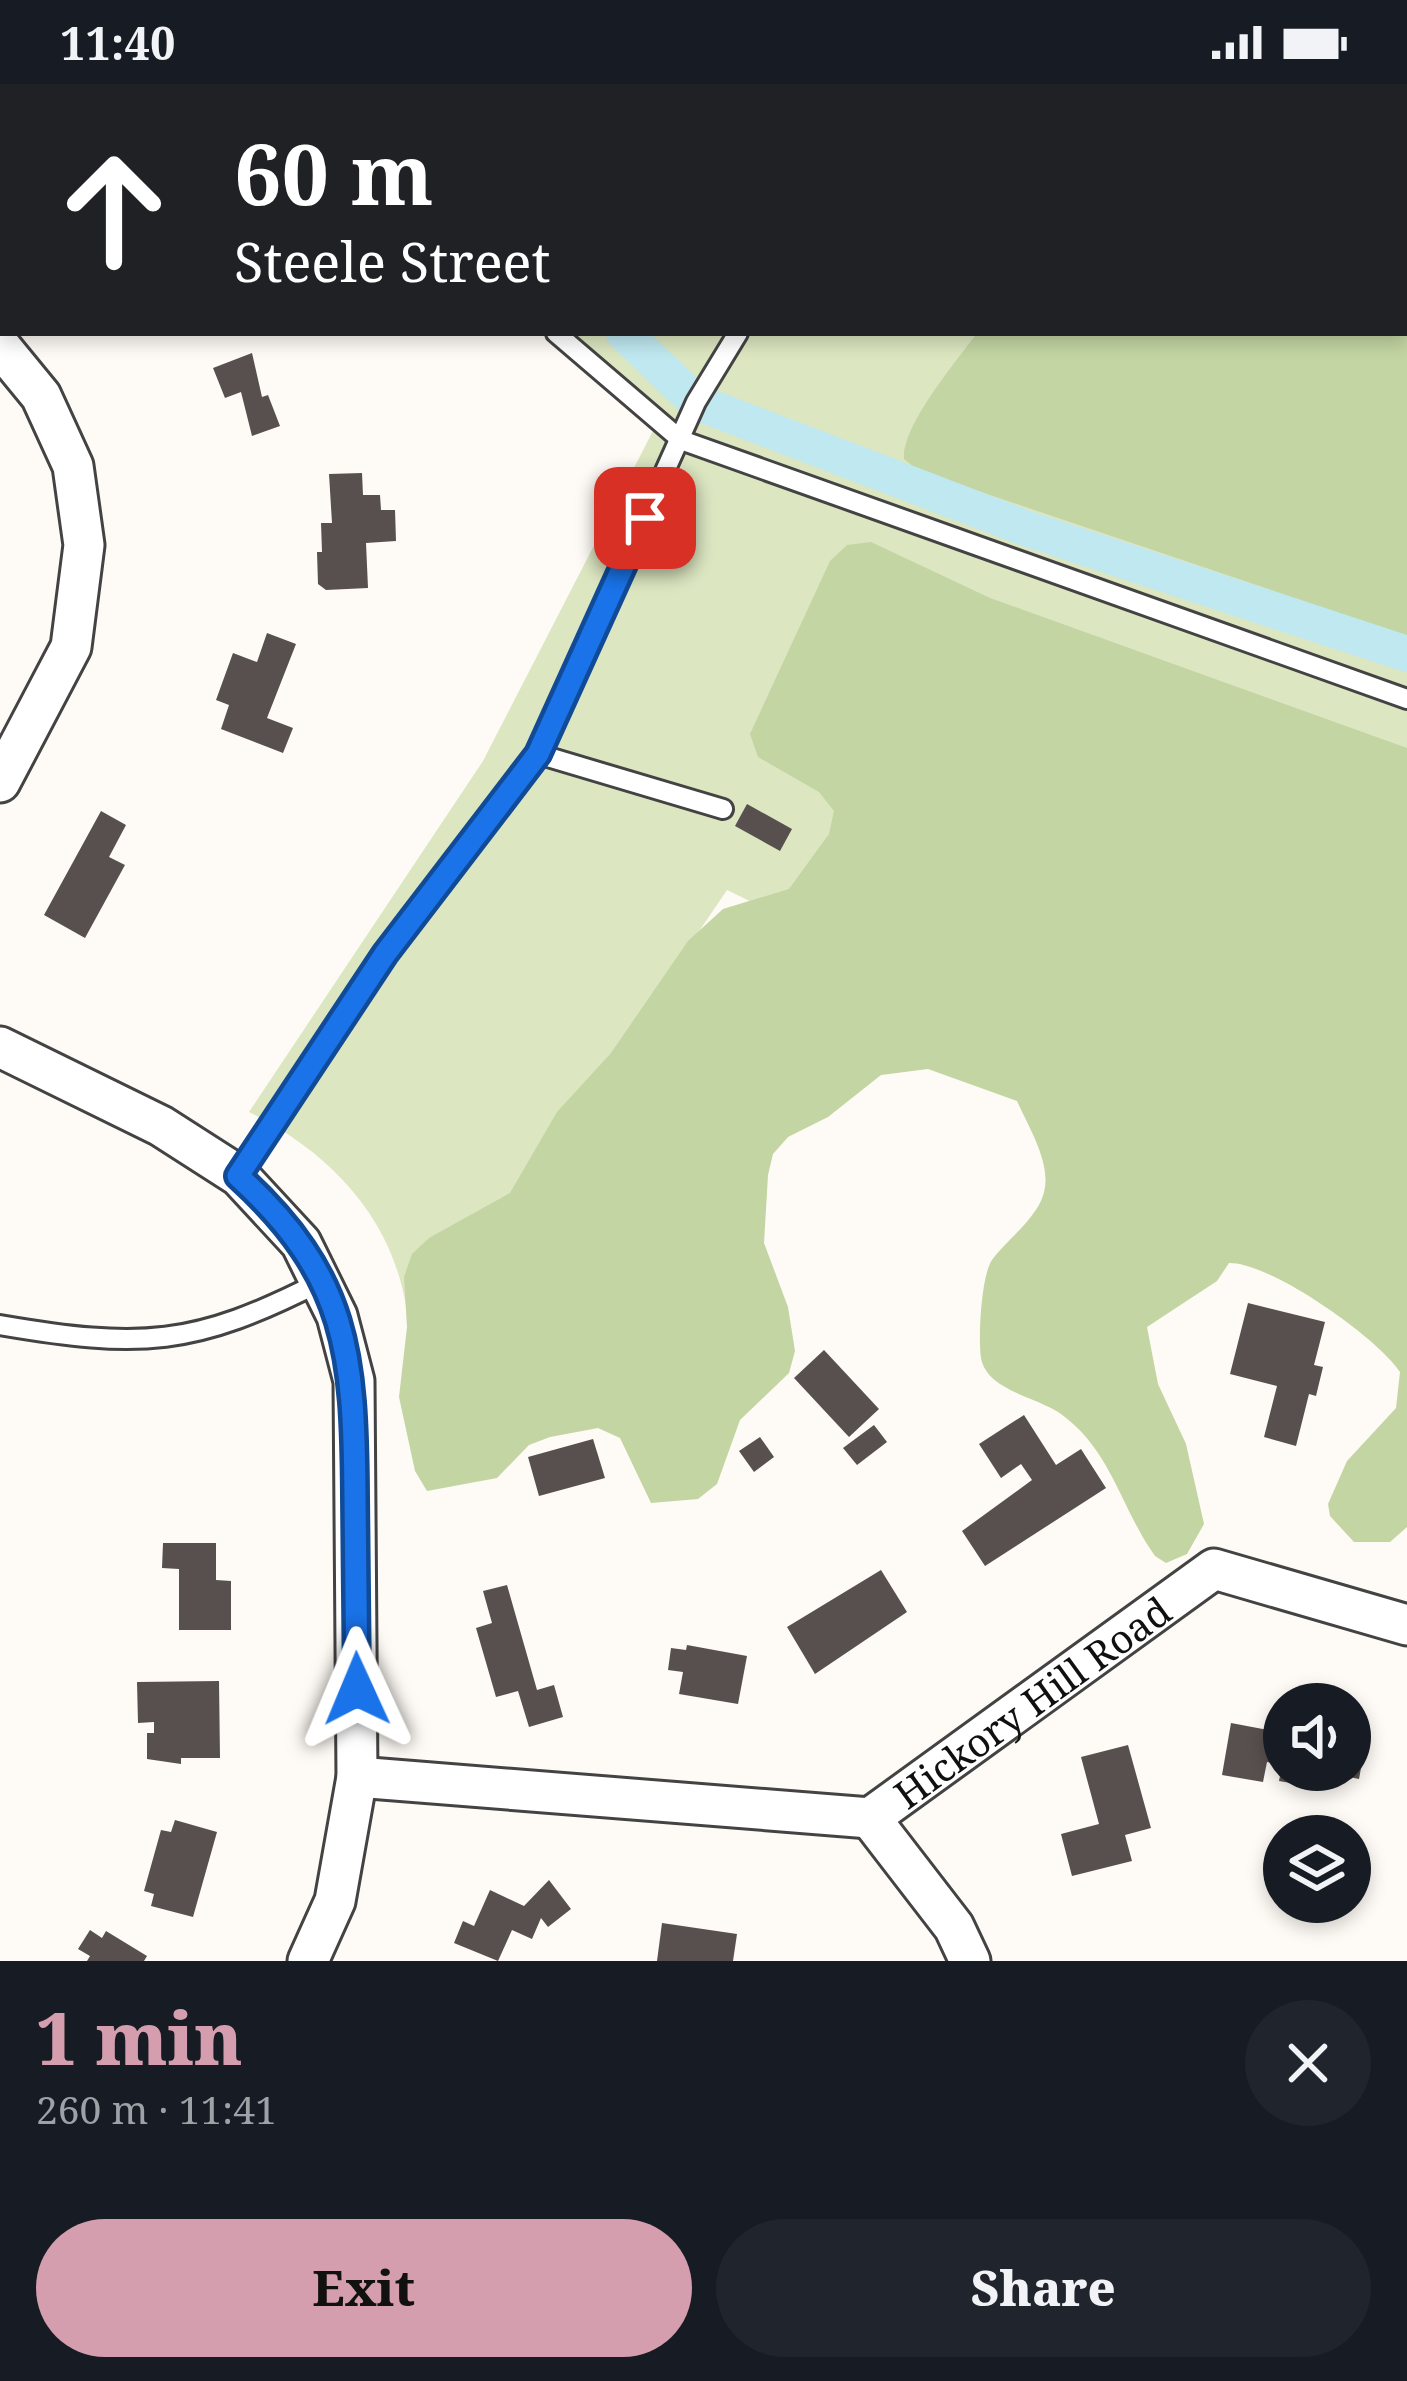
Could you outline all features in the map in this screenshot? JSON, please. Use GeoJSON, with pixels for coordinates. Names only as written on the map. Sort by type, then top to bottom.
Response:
{"type":"FeatureCollection","features":[{"type":"Feature","properties":{"kind":"street"},"geometry":{"type":"LineString","coordinates":[[0,346],[41,396],[73,466],[84,545],[71,647],[0,782]]}},
{"type":"Feature","properties":{"kind":"street"},"geometry":{"type":"LineString","coordinates":[[0,1047],[161,1126],[238,1176],[301,1243],[322,1281],[354,1381],[357,1777],[335,1901],[308,1961]]}},
{"type":"Feature","properties":{"kind":"street","name":"Hickory Hill Road"},"geometry":{"type":"LineString","coordinates":[[357,1777],[870,1818],[1214,1569],[1407,1625]]}},
{"type":"Feature","properties":{"kind":"street"},"geometry":{"type":"LineString","coordinates":[[870,1818],[954,1927],[970,1961]]}},
{"type":"Feature","properties":{"kind":"lane"},"geometry":{"type":"LineString","coordinates":[[559,336],[680,440],[1407,699]]}},
{"type":"Feature","properties":{"kind":"lane"},"geometry":{"type":"LineString","coordinates":[[238,1176],[385,954],[538,754],[680,440],[717,363],[736,336]]}},
{"type":"Feature","properties":{"kind":"lane"},"geometry":{"type":"LineString","coordinates":[[538,754],[724,809]]}},
{"type":"Feature","properties":{"kind":"lane"},"geometry":{"type":"LineString","coordinates":[[0,1324],[74,1338],[149,1342],[223,1328],[322,1281]]}},
{"type":"Feature","properties":{"kind":"green space"},"geometry":{"type":"Polygon","coordinates":[[[549,336],[1407,336],[1407,1220],[727,890],[409,1359],[408,1317],[400,1279],[368,1211],[316,1155],[249,1112],[483,761],[655,427],[549,336]]]}},
{"type":"Feature","properties":{"kind":"green space"},"geometry":{"type":"Polygon","coordinates":[[[975,336],[1407,336],[1407,636],[919,471],[904,459],[906,445],[944,377],[975,336]]]}},
{"type":"Feature","properties":{"kind":"green space"},"geometry":{"type":"Polygon","coordinates":[[[871,542],[990,598],[1407,748],[1407,1527],[1390,1542],[1354,1542],[1330,1516],[1328,1504],[1347,1461],[1396,1408],[1400,1372],[1370,1340],[1322,1304],[1270,1275],[1229,1263],[1217,1281],[1147,1327],[1158,1384],[1186,1444],[1204,1524],[1187,1554],[1166,1563],[1155,1556],[1104,1462],[1078,1429],[1051,1408],[1003,1386],[985,1369],[980,1323],[988,1268],[1038,1207],[1045,1187],[1044,1165],[1017,1101],[928,1069],[881,1075],[828,1117],[788,1137],[773,1154],[764,1243],[788,1307],[795,1351],[789,1373],[740,1420],[717,1484],[698,1499],[651,1503],[620,1438],[598,1428],[529,1445],[497,1478],[427,1491],[415,1471],[399,1397],[407,1327],[404,1277],[412,1254],[429,1238],[510,1193],[557,1112],[611,1053],[688,941],[723,909],[789,889],[829,834],[834,811],[819,792],[758,757],[750,734],[830,561],[847,545],[871,542]]]}},
{"type":"Feature","properties":{"kind":"building"},"geometry":{"type":"Polygon","coordinates":[[[252,353],[262,397],[268,395],[280,426],[252,436],[241,392],[225,398],[213,368],[252,353]]]}},
{"type":"Feature","properties":{"kind":"building"},"geometry":{"type":"Polygon","coordinates":[[[362,473],[363,495],[380,495],[381,510],[395,510],[396,541],[366,543],[368,588],[326,590],[318,584],[317,552],[322,552],[321,523],[332,523],[329,474],[362,473]]]}},
{"type":"Feature","properties":{"kind":"building"},"geometry":{"type":"Polygon","coordinates":[[[267,633],[296,644],[267,718],[293,728],[283,753],[221,729],[229,705],[216,700],[233,653],[257,662],[267,633]]]}},
{"type":"Feature","properties":{"kind":"building"},"geometry":{"type":"Polygon","coordinates":[[[747,804],[792,829],[780,851],[735,826],[747,804]]]}},
{"type":"Feature","properties":{"kind":"building"},"geometry":{"type":"Polygon","coordinates":[[[101,811],[126,825],[109,857],[125,865],[85,938],[44,915],[101,811]]]}},
{"type":"Feature","properties":{"kind":"building"},"geometry":{"type":"Polygon","coordinates":[[[1248,1303],[1325,1322],[1314,1365],[1323,1367],[1316,1396],[1309,1394],[1296,1446],[1264,1437],[1277,1386],[1230,1374],[1248,1303]]]}},
{"type":"Feature","properties":{"kind":"building"},"geometry":{"type":"Polygon","coordinates":[[[824,1350],[879,1409],[849,1437],[794,1378],[824,1350]]]}},
{"type":"Feature","properties":{"kind":"building"},"geometry":{"type":"Polygon","coordinates":[[[1024,1415],[1056,1465],[1081,1449],[1106,1488],[985,1566],[962,1531],[1032,1480],[1021,1464],[1001,1478],[979,1444],[1024,1415]]]}},
{"type":"Feature","properties":{"kind":"building"},"geometry":{"type":"Polygon","coordinates":[[[874,1425],[887,1442],[857,1465],[843,1448],[874,1425]]]}},
{"type":"Feature","properties":{"kind":"building"},"geometry":{"type":"Polygon","coordinates":[[[760,1437],[774,1457],[754,1472],[739,1451],[760,1437]]]}},
{"type":"Feature","properties":{"kind":"building"},"geometry":{"type":"Polygon","coordinates":[[[593,1439],[605,1478],[539,1496],[528,1457],[593,1439]]]}},
{"type":"Feature","properties":{"kind":"building"},"geometry":{"type":"Polygon","coordinates":[[[163,1543],[216,1543],[216,1580],[231,1581],[231,1630],[179,1630],[179,1569],[162,1568],[163,1543]]]}},
{"type":"Feature","properties":{"kind":"building"},"geometry":{"type":"Polygon","coordinates":[[[881,1570],[907,1612],[815,1674],[787,1627],[881,1570]]]}},
{"type":"Feature","properties":{"kind":"building"},"geometry":{"type":"Polygon","coordinates":[[[507,1585],[537,1690],[554,1685],[563,1717],[529,1727],[518,1691],[496,1697],[476,1628],[492,1623],[483,1591],[507,1585]]]}},
{"type":"Feature","properties":{"kind":"building"},"geometry":{"type":"Polygon","coordinates":[[[687,1645],[747,1656],[738,1704],[679,1694],[683,1672],[668,1670],[671,1648],[686,1650],[687,1645]]]}},
{"type":"Feature","properties":{"kind":"building"},"geometry":{"type":"Polygon","coordinates":[[[219,1681],[220,1758],[181,1758],[181,1764],[147,1759],[147,1733],[154,1733],[154,1722],[138,1723],[137,1682],[219,1681]]]}},
{"type":"Feature","properties":{"kind":"building"},"geometry":{"type":"Polygon","coordinates":[[[1231,1723],[1263,1729],[1263,1782],[1222,1775],[1231,1723]]]}},
{"type":"Feature","properties":{"kind":"building"},"geometry":{"type":"Polygon","coordinates":[[[1128,1745],[1151,1828],[1125,1835],[1132,1861],[1072,1876],[1061,1834],[1099,1824],[1081,1757],[1128,1745]]]}},
{"type":"Feature","properties":{"kind":"building"},"geometry":{"type":"Polygon","coordinates":[[[175,1820],[217,1832],[193,1917],[151,1906],[154,1894],[144,1891],[161,1830],[171,1832],[175,1820]]]}},
{"type":"Feature","properties":{"kind":"building"},"geometry":{"type":"Polygon","coordinates":[[[549,1880],[571,1909],[548,1927],[541,1918],[532,1939],[512,1930],[498,1961],[454,1943],[463,1921],[474,1926],[490,1890],[524,1906],[549,1880]]]}},
{"type":"Feature","properties":{"kind":"building"},"geometry":{"type":"Polygon","coordinates":[[[662,1923],[737,1934],[733,1961],[657,1961],[662,1923]]]}},
{"type":"Feature","properties":{"kind":"building"},"geometry":{"type":"Polygon","coordinates":[[[90,1930],[102,1938],[106,1931],[147,1956],[144,1961],[87,1961],[90,1956],[78,1949],[90,1930]]]}},
{"type":"Feature","properties":{"kind":"waterway"},"geometry":{"type":"LineString","coordinates":[[627,336],[696,402],[1025,528],[1407,654]]}},
{"type":"Feature","properties":{"kind":"route"},"geometry":{"type":"LineString","coordinates":[[357,1689],[354,1381],[338,1316],[301,1243],[268,1202],[238,1176],[385,954],[538,754],[645,518]]}}]}
